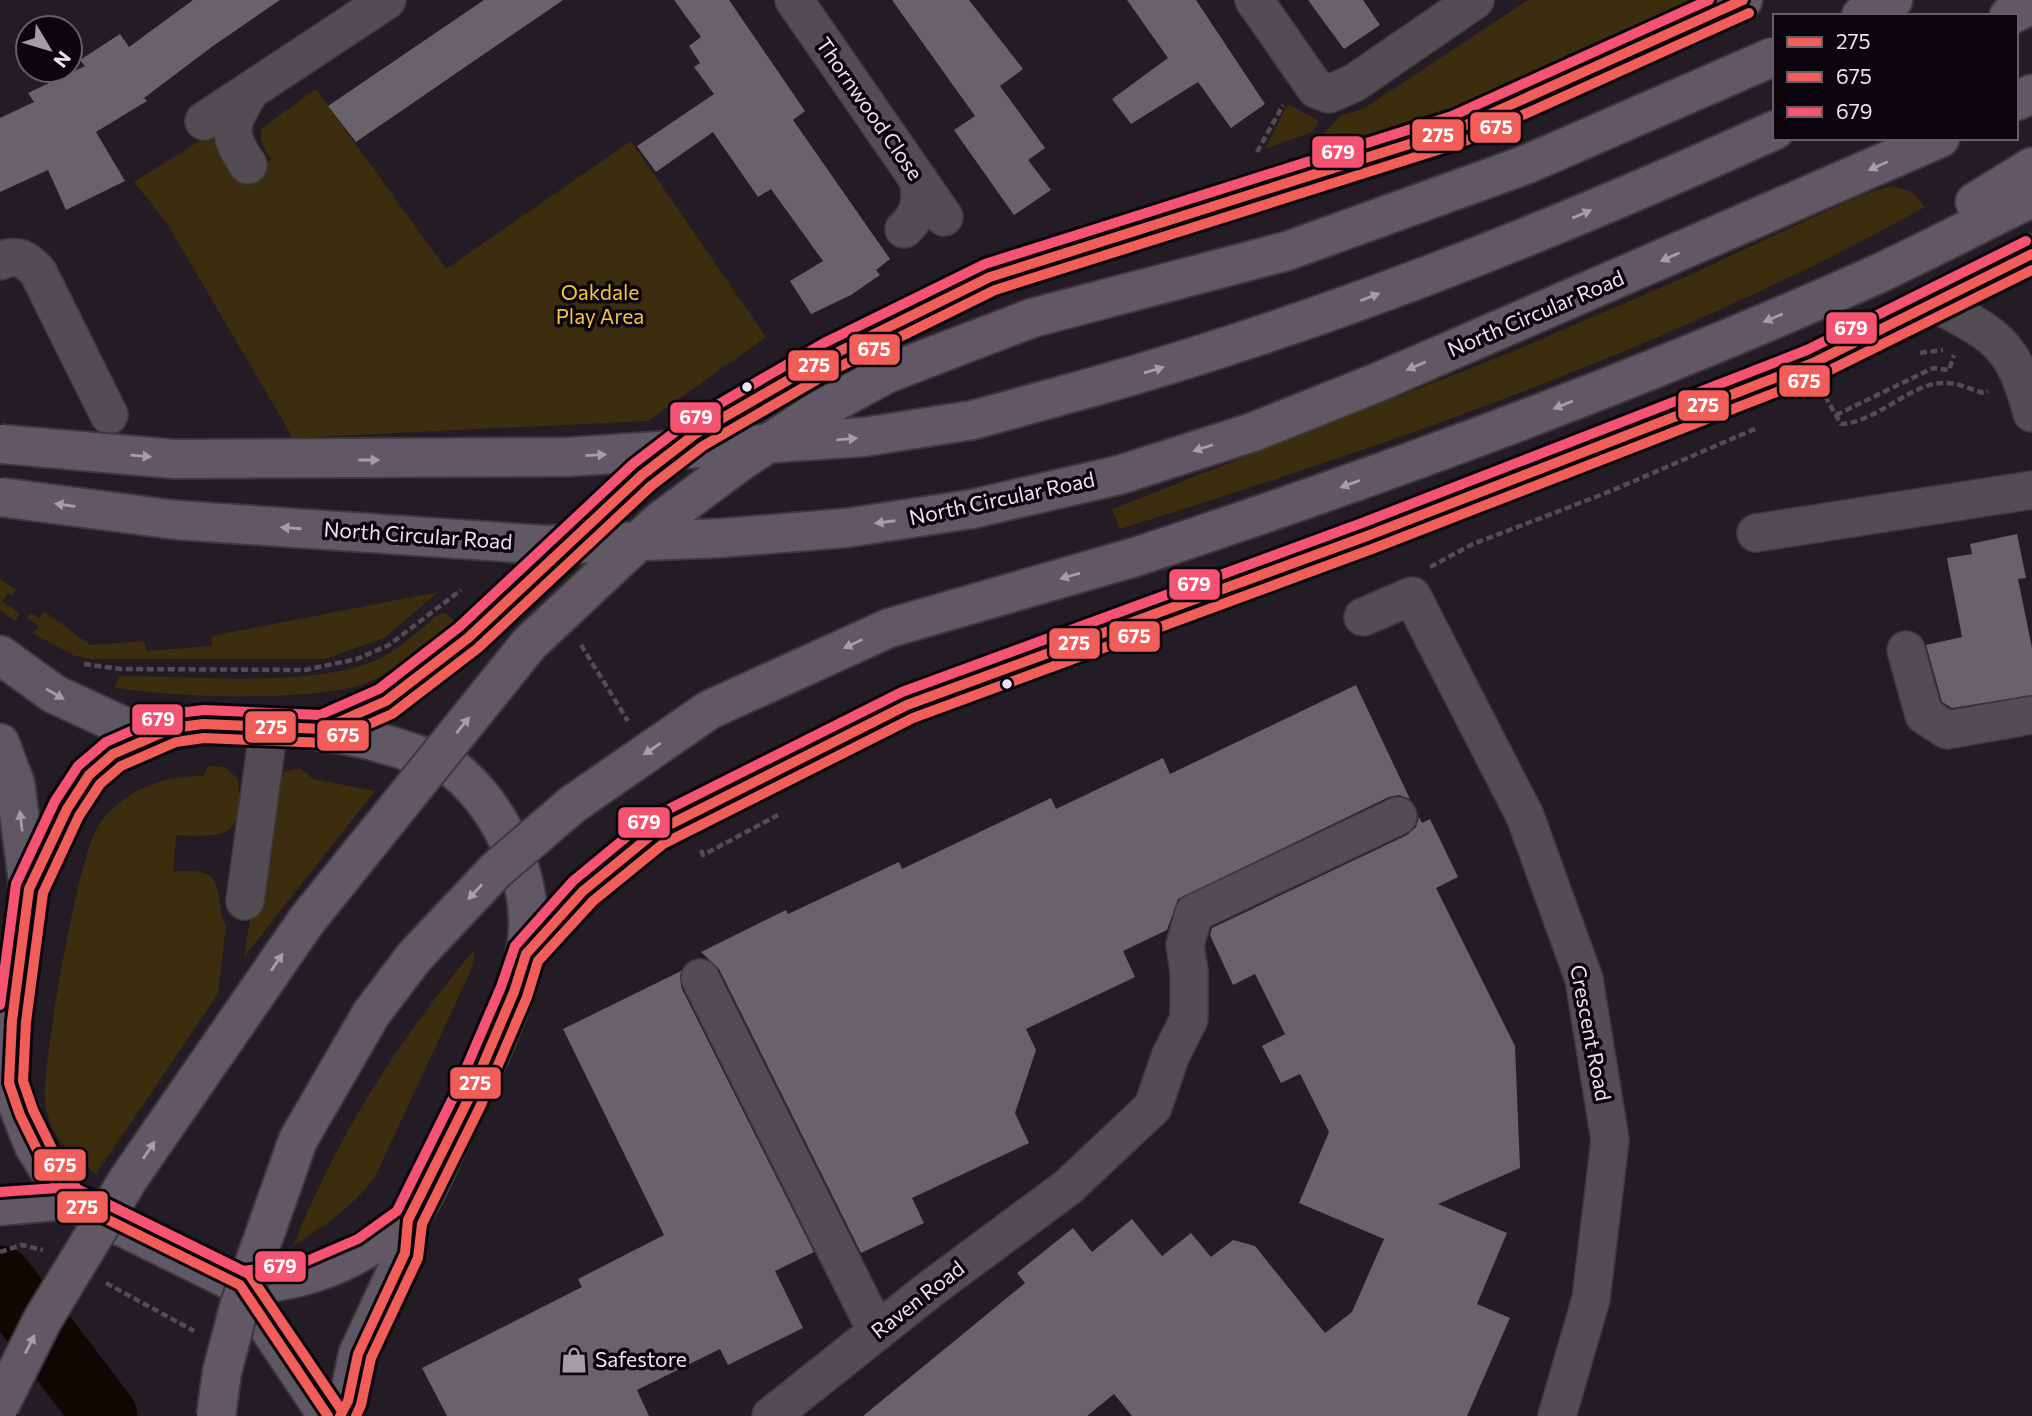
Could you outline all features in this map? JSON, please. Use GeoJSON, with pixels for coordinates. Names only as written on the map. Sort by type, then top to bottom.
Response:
{"type":"FeatureCollection","features":[{"type":"Feature","properties":{"kind":"highway"},"geometry":{"type":"LineString","coordinates":[[323,729],[386,701],[468,638],[642,475],[695,434],[841,350],[990,277],[1457,130],[1743,0]]}},
{"type":"Feature","properties":{"kind":"highway"},"geometry":{"type":"LineString","coordinates":[[2013,14],[2032,4]]}},
{"type":"Feature","properties":{"kind":"highway"},"geometry":{"type":"LineString","coordinates":[[0,1405],[43,1319],[129,1178],[307,920],[529,644],[659,522],[741,461],[818,411],[886,374],[1032,318],[1287,251],[1525,165],[1773,57]]}},
{"type":"Feature","properties":{"kind":"highway"},"geometry":{"type":"LineString","coordinates":[[0,444],[174,459],[568,457],[864,437],[973,420],[1214,353],[1333,311],[1555,226],[1773,131]]}},
{"type":"Feature","properties":{"kind":"highway","name":"North Circular Road"},"geometry":{"type":"LineString","coordinates":[[0,497],[176,520],[546,545],[721,538],[846,528],[972,509],[1119,475],[1253,432],[1376,383],[1935,140]]}},
{"type":"Feature","properties":{"kind":"highway"},"geometry":{"type":"LineString","coordinates":[[1836,292],[1866,264],[2032,167]]}},
{"type":"Feature","properties":{"kind":"highway"},"geometry":{"type":"LineString","coordinates":[[216,1416],[222,1372],[239,1307],[298,1140],[371,1014],[415,956],[496,870],[573,804],[709,710],[889,628],[1135,557],[1260,516],[1559,407],[1836,292],[2032,198]]}},
{"type":"Feature","properties":{"kind":"highway"},"geometry":{"type":"LineString","coordinates":[[526,954],[583,891],[655,832],[907,705],[1367,536],[1813,363],[2032,254]]}},
{"type":"Feature","properties":{"kind":"highway"},"geometry":{"type":"LineString","coordinates":[[1,1206],[68,1200],[240,1285],[270,1284],[314,1274],[365,1251],[408,1220],[468,1100],[514,992],[526,954],[528,919],[523,887],[510,844],[488,804],[453,768],[407,751],[323,729],[203,724],[173,728],[147,737],[113,754],[89,775],[67,809],[29,889],[4,1087],[39,1154],[68,1200]]}},
{"type":"Feature","properties":{"kind":"main road"},"geometry":{"type":"LineString","coordinates":[[0,655],[54,694],[147,737]]}},
{"type":"Feature","properties":{"kind":"main road"},"geometry":{"type":"LineString","coordinates":[[0,743],[15,783],[29,889]]}},
{"type":"Feature","properties":{"kind":"main road"},"geometry":{"type":"LineString","coordinates":[[340,1416],[348,1401],[358,1354],[405,1253],[408,1220]]}},
{"type":"Feature","properties":{"kind":"main road"},"geometry":{"type":"LineString","coordinates":[[240,1285],[328,1416]]}},
{"type":"Feature","properties":{"kind":"street"},"geometry":{"type":"LineString","coordinates":[[204,121],[387,0]]}},
{"type":"Feature","properties":{"kind":"street","name":"Thornwood Close"},"geometry":{"type":"LineString","coordinates":[[794,0],[944,217]]}},
{"type":"Feature","properties":{"kind":"street"},"geometry":{"type":"LineString","coordinates":[[1254,0],[1302,93],[1329,94],[1354,83],[1475,0]]}},
{"type":"Feature","properties":{"kind":"street"},"geometry":{"type":"LineString","coordinates":[[248,165],[233,143],[232,121],[250,91]]}},
{"type":"Feature","properties":{"kind":"street"},"geometry":{"type":"LineString","coordinates":[[904,229],[915,219],[921,203],[919,180]]}},
{"type":"Feature","properties":{"kind":"street"},"geometry":{"type":"LineString","coordinates":[[0,261],[11,256],[27,260],[38,272],[110,415]]}},
{"type":"Feature","properties":{"kind":"street"},"geometry":{"type":"LineString","coordinates":[[1935,303],[1988,332],[2007,351],[2021,373],[2032,413]]}},
{"type":"Feature","properties":{"kind":"street"},"geometry":{"type":"LineString","coordinates":[[1756,533],[2032,490]]}},
{"type":"Feature","properties":{"kind":"street"},"geometry":{"type":"LineString","coordinates":[[1363,617],[1422,587]]}},
{"type":"Feature","properties":{"kind":"street","name":"Crescent Road"},"geometry":{"type":"LineString","coordinates":[[1422,587],[1525,816],[1584,979],[1610,1140],[1591,1298],[1557,1416]]}},
{"type":"Feature","properties":{"kind":"street"},"geometry":{"type":"LineString","coordinates":[[1906,650],[1924,715],[1947,730],[2032,715]]}},
{"type":"Feature","properties":{"kind":"street"},"geometry":{"type":"LineString","coordinates":[[245,901],[269,726]]}},
{"type":"Feature","properties":{"kind":"street","name":"Raven Road"},"geometry":{"type":"LineString","coordinates":[[771,1416],[1068,1187],[1153,1107],[1170,1057],[1189,1019],[1189,971],[1185,945],[1194,913],[1398,816]]}},
{"type":"Feature","properties":{"kind":"street"},"geometry":{"type":"LineString","coordinates":[[700,978],[877,1332]]}},
{"type":"Feature","properties":{"kind":"path"},"geometry":{"type":"LineString","coordinates":[[1255,156],[1302,93]]}},
{"type":"Feature","properties":{"kind":"path"},"geometry":{"type":"LineString","coordinates":[[1836,415],[1933,368],[1949,370],[1955,353],[1941,350],[1914,354]]}},
{"type":"Feature","properties":{"kind":"path"},"geometry":{"type":"LineString","coordinates":[[1814,404],[1826,398],[1841,424],[1859,423],[1921,390],[1945,382],[1983,393],[1993,388]]}},
{"type":"Feature","properties":{"kind":"path"},"geometry":{"type":"LineString","coordinates":[[1422,587],[1428,569],[1473,544],[1611,491],[1763,426]]}},
{"type":"Feature","properties":{"kind":"path"},"geometry":{"type":"LineString","coordinates":[[72,661],[120,669],[291,670],[357,659],[389,645],[463,588]]}},
{"type":"Feature","properties":{"kind":"path"},"geometry":{"type":"LineString","coordinates":[[579,641],[629,722]]}},
{"type":"Feature","properties":{"kind":"path"},"geometry":{"type":"LineString","coordinates":[[703,855],[790,809]]}},
{"type":"Feature","properties":{"kind":"path"},"geometry":{"type":"LineString","coordinates":[[0,1252],[22,1245],[53,1252]]}},
{"type":"Feature","properties":{"kind":"path"},"geometry":{"type":"LineString","coordinates":[[95,1277],[202,1335]]}},
{"type":"Feature","properties":{"kind":"green space"},"geometry":{"type":"Polygon","coordinates":[[[1528,0],[1714,0],[1637,38],[1321,157],[1315,143],[1341,115],[1363,109],[1528,0]]]}},
{"type":"Feature","properties":{"kind":"green space","name":"Oakdale Play Area"},"geometry":{"type":"Polygon","coordinates":[[[316,89],[446,269],[631,141],[766,337],[648,421],[293,438],[168,225],[134,182],[209,135],[242,181],[271,160],[261,142],[261,129],[316,89]]]}},
{"type":"Feature","properties":{"kind":"green space"},"geometry":{"type":"Polygon","coordinates":[[[1288,104],[1319,121],[1312,132],[1265,149],[1288,104]]]}},
{"type":"Feature","properties":{"kind":"green space"},"geometry":{"type":"Polygon","coordinates":[[[1891,186],[1912,192],[1925,207],[1829,258],[1731,305],[1531,389],[1429,427],[1120,529],[1112,509],[1509,353],[1685,277],[1859,196],[1891,186]]]}},
{"type":"Feature","properties":{"kind":"green space"},"geometry":{"type":"Polygon","coordinates":[[[0,579],[16,590],[12,595],[8,593],[2,601],[20,614],[15,621],[0,610],[0,579]]]}},
{"type":"Feature","properties":{"kind":"green space"},"geometry":{"type":"Polygon","coordinates":[[[438,592],[386,637],[325,659],[92,659],[75,656],[32,633],[39,627],[27,617],[31,613],[39,618],[44,611],[90,645],[144,641],[147,651],[212,646],[212,636],[438,592]]]}},
{"type":"Feature","properties":{"kind":"green space"},"geometry":{"type":"Polygon","coordinates":[[[445,613],[454,621],[425,646],[382,675],[349,688],[319,693],[206,696],[114,687],[119,676],[284,678],[347,669],[383,657],[439,614],[445,613]]]}},
{"type":"Feature","properties":{"kind":"green space"},"geometry":{"type":"Polygon","coordinates":[[[208,766],[225,767],[238,779],[239,799],[235,824],[219,834],[176,835],[173,871],[201,872],[209,875],[217,887],[226,925],[218,994],[96,1174],[56,1135],[45,1102],[55,1006],[81,877],[98,826],[119,803],[158,782],[203,776],[208,766]]]}},
{"type":"Feature","properties":{"kind":"green space"},"geometry":{"type":"Polygon","coordinates":[[[300,768],[313,779],[375,791],[244,957],[272,785],[284,772],[300,768]]]}},
{"type":"Feature","properties":{"kind":"green space"},"geometry":{"type":"Polygon","coordinates":[[[475,949],[472,968],[375,1177],[348,1207],[293,1246],[330,1165],[372,1090],[419,1019],[475,949]]]}},
{"type":"Feature","properties":{"kind":"building"},"geometry":{"type":"Polygon","coordinates":[[[193,0],[280,0],[144,98],[147,101],[96,132],[125,181],[66,210],[48,170],[0,192],[0,118],[34,102],[28,93],[47,84],[84,84],[84,57],[120,34],[129,47],[193,0]]]}},
{"type":"Feature","properties":{"kind":"building"},"geometry":{"type":"Polygon","coordinates":[[[484,0],[563,0],[356,142],[328,106],[484,0]]]}},
{"type":"Feature","properties":{"kind":"building"},"geometry":{"type":"Polygon","coordinates":[[[674,0],[729,0],[805,111],[793,120],[890,259],[876,270],[880,275],[851,295],[811,314],[790,281],[823,261],[771,189],[758,197],[713,132],[656,172],[637,146],[714,94],[694,67],[700,63],[689,46],[701,37],[674,0]]]}},
{"type":"Feature","properties":{"kind":"building"},"geometry":{"type":"Polygon","coordinates":[[[892,0],[969,0],[1023,69],[1000,86],[1045,148],[1028,160],[1051,190],[1014,215],[954,130],[975,116],[892,0]]]}},
{"type":"Feature","properties":{"kind":"building"},"geometry":{"type":"Polygon","coordinates":[[[1127,0],[1196,0],[1265,104],[1231,128],[1198,82],[1131,124],[1112,99],[1168,58],[1127,0]]]}},
{"type":"Feature","properties":{"kind":"building"},"geometry":{"type":"Polygon","coordinates":[[[1308,0],[1363,0],[1380,25],[1344,49],[1308,0]]]}},
{"type":"Feature","properties":{"kind":"building"},"geometry":{"type":"Polygon","coordinates":[[[2017,534],[2026,578],[2018,579],[2032,648],[2032,695],[1952,708],[1942,702],[1926,645],[1962,637],[1947,558],[1972,554],[1970,544],[2017,534]]]}},
{"type":"Feature","properties":{"kind":"building"},"geometry":{"type":"Polygon","coordinates":[[[1356,685],[1410,799],[1399,795],[1389,797],[1178,899],[1167,930],[1123,951],[1135,977],[1026,1029],[1036,1050],[1015,1113],[1029,1143],[912,1198],[924,1223],[861,1253],[719,969],[701,952],[786,910],[788,914],[899,862],[902,869],[1051,798],[1056,809],[1163,758],[1170,774],[1356,685]]]}},
{"type":"Feature","properties":{"kind":"building"},"geometry":{"type":"Polygon","coordinates":[[[1419,817],[1422,823],[1430,819],[1458,877],[1436,888],[1515,1046],[1520,1168],[1438,1204],[1507,1233],[1477,1304],[1510,1318],[1467,1416],[1132,1416],[1114,1394],[1087,1416],[863,1416],[1025,1283],[1017,1273],[1073,1228],[1092,1252],[1132,1219],[1162,1256],[1191,1233],[1211,1257],[1233,1240],[1255,1246],[1325,1333],[1352,1312],[1384,1239],[1299,1203],[1329,1132],[1300,1074],[1281,1083],[1262,1046],[1285,1034],[1255,974],[1233,985],[1210,935],[1212,928],[1407,835],[1416,827],[1419,817]]]}},
{"type":"Feature","properties":{"kind":"building"},"geometry":{"type":"Polygon","coordinates":[[[681,971],[681,987],[814,1252],[775,1271],[803,1328],[728,1365],[720,1349],[637,1390],[649,1416],[447,1416],[422,1368],[582,1287],[578,1279],[664,1235],[563,1029],[681,971]]]}},
{"type":"Feature","properties":{"kind":"waterway"},"geometry":{"type":"LineString","coordinates":[[0,1278],[105,1416]]}},
{"type":"Feature","properties":{"kind":"transit line","name":"679"},"geometry":{"type":"LineString","coordinates":[[0,1005],[16,884],[55,801],[78,766],[106,742],[170,714],[204,710],[320,715],[379,689],[459,627],[633,464],[688,422],[824,343],[985,264],[1452,116],[1709,0]]}},
{"type":"Feature","properties":{"kind":"transit line","name":"275"},"geometry":{"type":"LineString","coordinates":[[328,1416],[240,1285],[68,1200],[48,1172],[20,1115],[9,1083],[12,1021],[29,889],[67,809],[89,775],[113,754],[173,728],[203,724],[323,729],[386,701],[468,638],[642,475],[695,434],[830,356],[990,277],[1457,129],[1743,0]]}},
{"type":"Feature","properties":{"kind":"transit line","name":"675"},"geometry":{"type":"LineString","coordinates":[[340,1408],[249,1274],[77,1189],[60,1165],[33,1110],[23,1081],[26,1022],[43,893],[79,816],[100,784],[121,766],[176,742],[204,738],[326,743],[392,714],[478,648],[651,486],[703,446],[837,368],[995,290],[1463,142],[1749,13]]}},
{"type":"Feature","properties":{"kind":"transit line","name":"679"},"geometry":{"type":"LineString","coordinates":[[0,1192],[72,1187],[243,1271],[300,1264],[358,1239],[397,1211],[455,1094],[501,987],[515,946],[573,881],[647,820],[902,692],[1362,523],[1807,350],[2026,241]]}},
{"type":"Feature","properties":{"kind":"transit line","name":"275"},"geometry":{"type":"LineString","coordinates":[[340,1416],[348,1401],[358,1354],[405,1253],[408,1220],[468,1100],[514,992],[526,954],[583,891],[655,832],[907,705],[1367,536],[1813,363],[2032,254]]}},
{"type":"Feature","properties":{"kind":"transit line","name":"675"},"geometry":{"type":"LineString","coordinates":[[356,1416],[371,1358],[418,1258],[422,1224],[481,1105],[527,997],[538,961],[593,901],[663,844],[913,718],[1372,549],[1818,376],[2032,270]]}},
{"type":"Feature","properties":{"kind":"place","name":"Safestore"},"geometry":{"type":"Point","coordinates":[574,1360]}}]}
